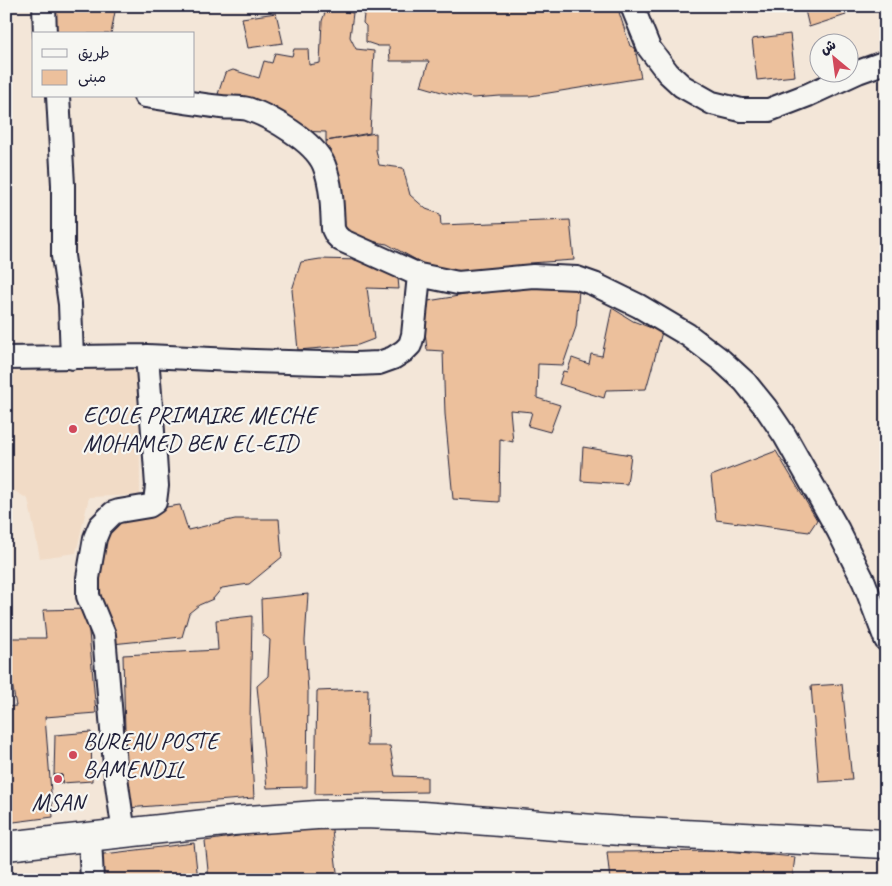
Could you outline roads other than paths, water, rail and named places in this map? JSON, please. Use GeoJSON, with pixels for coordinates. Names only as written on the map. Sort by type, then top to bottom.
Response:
{"type":"FeatureCollection","features":[{"type":"Feature","properties":{"kind":"main road"},"geometry":{"type":"LineString","coordinates":[[6,846],[233,821],[362,814],[422,816],[621,831],[886,844]]}},
{"type":"Feature","properties":{"kind":"street"},"geometry":{"type":"LineString","coordinates":[[44,6],[45,32]]}},
{"type":"Feature","properties":{"kind":"street"},"geometry":{"type":"LineString","coordinates":[[632,6],[649,48],[668,73],[682,86],[712,103],[732,108],[768,110],[886,62]]}},
{"type":"Feature","properties":{"kind":"street"},"geometry":{"type":"LineString","coordinates":[[58,98],[63,185],[63,256],[70,304],[72,358]]}},
{"type":"Feature","properties":{"kind":"street"},"geometry":{"type":"LineString","coordinates":[[159,98],[222,107],[246,108],[270,119],[311,147],[323,163],[330,187],[333,229],[340,240],[420,275],[458,283],[533,276],[577,278],[594,284],[666,321],[721,360],[745,382],[785,436],[838,530],[864,582],[886,640]]}},
{"type":"Feature","properties":{"kind":"street"},"geometry":{"type":"LineString","coordinates":[[6,358],[147,356],[254,361],[379,363],[404,352],[410,345],[413,335],[420,275]]}},
{"type":"Feature","properties":{"kind":"street"},"geometry":{"type":"LineString","coordinates":[[124,834],[116,777],[104,635],[88,596],[88,578],[95,538],[100,526],[113,513],[119,510],[149,506],[155,502],[157,486],[156,457],[147,356]]}},
{"type":"Feature","properties":{"kind":"street"},"geometry":{"type":"LineString","coordinates":[[90,838],[92,880]]}},
{"type":"Feature","properties":{"kind":"place","name":"ECOLE PRIMAIRE MECHE MOHAMED BEN EL-EID"},"geometry":{"type":"Point","coordinates":[73,429]}},
{"type":"Feature","properties":{"kind":"place","name":"BUREAU POSTE BAMENDIL"},"geometry":{"type":"Point","coordinates":[73,755]}},
{"type":"Feature","properties":{"kind":"place","name":"MSAN"},"geometry":{"type":"Point","coordinates":[58,779]}}]}
